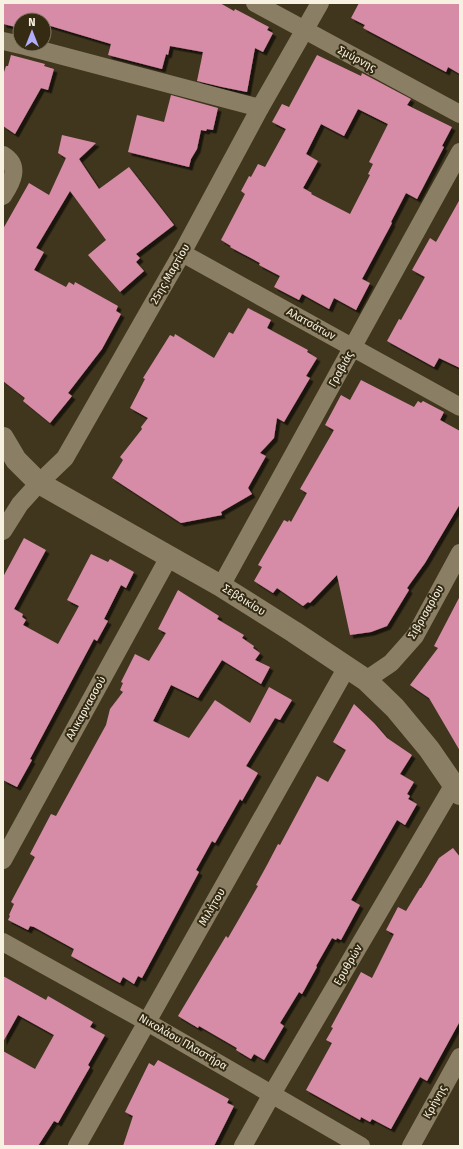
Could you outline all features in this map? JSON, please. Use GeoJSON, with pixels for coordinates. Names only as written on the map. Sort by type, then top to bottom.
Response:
{"type":"FeatureCollection","features":[{"type":"Feature","properties":{"kind":"street","name":"Σμύρνης"},"geometry":{"type":"LineString","coordinates":[[255,3],[460,114]]}},
{"type":"Feature","properties":{"kind":"street","name":"25ης Μαρτίου"},"geometry":{"type":"LineString","coordinates":[[3,531],[20,504],[65,458],[182,253],[260,108],[320,3]]}},
{"type":"Feature","properties":{"kind":"street"},"geometry":{"type":"LineString","coordinates":[[3,42],[26,46],[260,108]]}},
{"type":"Feature","properties":{"kind":"street","name":"Γραβιάς"},"geometry":{"type":"LineString","coordinates":[[222,586],[460,152]]}},
{"type":"Feature","properties":{"kind":"street"},"geometry":{"type":"LineString","coordinates":[[3,154],[12,165],[14,174],[11,184],[3,196]]}},
{"type":"Feature","properties":{"kind":"street","name":"Αλατσάτων"},"geometry":{"type":"LineString","coordinates":[[182,253],[460,407]]}},
{"type":"Feature","properties":{"kind":"street","name":"Σεβδικίου"},"geometry":{"type":"LineString","coordinates":[[3,438],[16,460],[39,483],[222,586],[366,680],[395,708],[429,749],[457,789]]}},
{"type":"Feature","properties":{"kind":"street","name":"Σιβρισαρίου"},"geometry":{"type":"LineString","coordinates":[[366,680],[391,663],[415,636],[460,553]]}},
{"type":"Feature","properties":{"kind":"street","name":"Αλικαρνασσού"},"geometry":{"type":"LineString","coordinates":[[3,860],[169,557]]}},
{"type":"Feature","properties":{"kind":"street","name":"Μιλήτου"},"geometry":{"type":"LineString","coordinates":[[78,1146],[347,667]]}},
{"type":"Feature","properties":{"kind":"street","name":"Ερυθρών"},"geometry":{"type":"LineString","coordinates":[[243,1146],[272,1094],[457,789]]}},
{"type":"Feature","properties":{"kind":"street","name":"Νικολάου Πλαστήρα"},"geometry":{"type":"LineString","coordinates":[[3,942],[147,1022],[361,1146]]}},
{"type":"Feature","properties":{"kind":"street","name":"Κρήνης"},"geometry":{"type":"LineString","coordinates":[[410,1146],[460,1057]]}},
{"type":"Feature","properties":{"kind":"building"},"geometry":{"type":"Polygon","coordinates":[[[3,3],[220,3],[234,11],[235,9],[269,27],[267,30],[273,33],[263,52],[255,48],[247,92],[197,81],[203,52],[170,46],[162,69],[108,55],[111,44],[52,26],[52,12],[12,12],[12,26],[3,24],[3,3]]]}},
{"type":"Feature","properties":{"kind":"building"},"geometry":{"type":"Polygon","coordinates":[[[359,3],[460,3],[460,74],[448,67],[446,72],[363,28],[365,25],[351,18],[359,3]]]}},
{"type":"Feature","properties":{"kind":"building"},"geometry":{"type":"Polygon","coordinates":[[[11,55],[45,64],[44,66],[54,69],[48,90],[41,88],[15,134],[3,126],[3,75],[6,66],[8,66],[11,55]]]}},
{"type":"Feature","properties":{"kind":"building"},"geometry":{"type":"Polygon","coordinates":[[[317,55],[361,76],[362,73],[411,99],[407,105],[452,127],[442,146],[444,147],[417,199],[406,193],[391,222],[392,223],[362,279],[370,283],[356,310],[334,298],[329,309],[302,294],[299,300],[274,287],[280,276],[259,265],[260,263],[230,247],[231,246],[221,240],[245,194],[241,191],[249,176],[251,177],[258,164],[265,167],[286,129],[272,122],[282,104],[289,107],[317,55]],[[358,109],[344,136],[321,124],[306,154],[318,161],[303,188],[312,193],[311,194],[350,214],[370,175],[368,174],[373,164],[369,162],[388,124],[358,109]]]}},
{"type":"Feature","properties":{"kind":"building"},"geometry":{"type":"Polygon","coordinates":[[[171,95],[218,108],[213,130],[201,130],[197,149],[191,159],[189,167],[128,152],[137,115],[164,122],[171,95]]]}},
{"type":"Feature","properties":{"kind":"building"},"geometry":{"type":"Polygon","coordinates":[[[62,135],[96,143],[79,159],[99,189],[129,167],[174,225],[136,254],[140,258],[136,262],[144,271],[120,292],[88,255],[106,240],[70,191],[36,248],[44,252],[34,270],[66,287],[69,282],[74,285],[75,282],[118,306],[116,311],[121,314],[102,349],[68,393],[72,396],[50,423],[23,401],[25,398],[3,381],[3,229],[29,183],[49,195],[66,158],[58,153],[62,135]]]}},
{"type":"Feature","properties":{"kind":"building"},"geometry":{"type":"Polygon","coordinates":[[[460,199],[460,368],[439,358],[434,367],[387,341],[399,319],[401,320],[425,277],[412,270],[430,238],[436,242],[460,199]]]}},
{"type":"Feature","properties":{"kind":"building"},"geometry":{"type":"Polygon","coordinates":[[[248,308],[271,320],[267,328],[308,350],[307,352],[317,358],[306,376],[310,378],[284,422],[277,418],[274,438],[260,453],[266,456],[248,488],[252,494],[221,512],[222,515],[181,523],[112,478],[123,460],[120,457],[142,429],[141,427],[148,418],[130,408],[145,379],[143,378],[170,335],[174,337],[175,334],[214,358],[229,332],[233,334],[248,308]]]}},
{"type":"Feature","properties":{"kind":"building"},"geometry":{"type":"Polygon","coordinates":[[[361,380],[414,407],[418,401],[421,403],[423,401],[444,412],[440,420],[460,431],[460,504],[425,563],[407,588],[409,590],[387,626],[371,632],[350,635],[337,575],[310,603],[308,602],[303,606],[277,588],[273,593],[254,581],[262,567],[258,565],[284,520],[288,522],[289,520],[291,522],[307,493],[300,489],[334,430],[325,425],[341,395],[350,400],[361,380]]]}},
{"type":"Feature","properties":{"kind":"building"},"geometry":{"type":"Polygon","coordinates":[[[24,538],[46,550],[14,609],[23,614],[22,617],[26,620],[23,625],[58,644],[79,606],[67,600],[91,554],[108,562],[110,559],[134,572],[126,588],[121,585],[104,619],[108,621],[97,641],[94,639],[30,759],[32,760],[17,787],[3,780],[3,577],[24,538]]]}},
{"type":"Feature","properties":{"kind":"building"},"geometry":{"type":"Polygon","coordinates":[[[178,590],[219,616],[217,619],[244,635],[242,638],[254,646],[253,648],[260,653],[255,660],[270,667],[261,684],[222,660],[198,698],[171,685],[153,721],[189,738],[215,700],[250,723],[269,687],[292,700],[280,720],[275,718],[246,766],[258,773],[242,801],[240,799],[215,843],[212,841],[196,870],[199,872],[142,978],[138,976],[134,984],[123,977],[120,983],[71,956],[74,949],[34,927],[30,926],[28,930],[8,920],[14,904],[11,902],[35,857],[30,854],[51,814],[56,816],[106,725],[110,709],[123,692],[120,690],[123,683],[121,682],[135,654],[149,661],[166,633],[158,629],[178,590]]]}},
{"type":"Feature","properties":{"kind":"building"},"geometry":{"type":"Polygon","coordinates":[[[460,596],[460,751],[429,698],[410,685],[438,648],[434,646],[460,596]]]}},
{"type":"Feature","properties":{"kind":"building"},"geometry":{"type":"Polygon","coordinates":[[[354,704],[387,738],[412,755],[400,774],[414,782],[407,794],[410,796],[408,799],[417,804],[405,825],[397,820],[351,900],[360,905],[341,940],[332,938],[302,994],[299,992],[280,1023],[284,1026],[264,1060],[254,1054],[251,1059],[236,1050],[237,1048],[199,1026],[198,1028],[178,1016],[226,936],[228,938],[258,886],[256,885],[278,844],[280,845],[317,776],[328,782],[346,750],[333,742],[354,704]]]}},
{"type":"Feature","properties":{"kind":"building"},"geometry":{"type":"Polygon","coordinates":[[[453,848],[460,857],[460,1021],[427,1081],[420,1077],[391,1129],[372,1119],[370,1122],[361,1117],[360,1120],[306,1090],[332,1043],[326,1040],[333,1028],[331,1027],[361,972],[372,978],[394,934],[386,930],[398,907],[406,911],[439,858],[453,848]]]}},
{"type":"Feature","properties":{"kind":"building"},"geometry":{"type":"Polygon","coordinates":[[[3,976],[46,1000],[48,996],[93,1022],[90,1027],[105,1035],[88,1065],[90,1067],[58,1123],[54,1121],[38,1146],[3,1146],[3,1051],[35,1069],[54,1035],[18,1015],[3,1042],[3,976]]]}},
{"type":"Feature","properties":{"kind":"building"},"geometry":{"type":"Polygon","coordinates":[[[158,1060],[229,1099],[227,1103],[234,1106],[214,1146],[123,1146],[133,1116],[125,1112],[149,1063],[154,1066],[158,1060]]]}}]}
